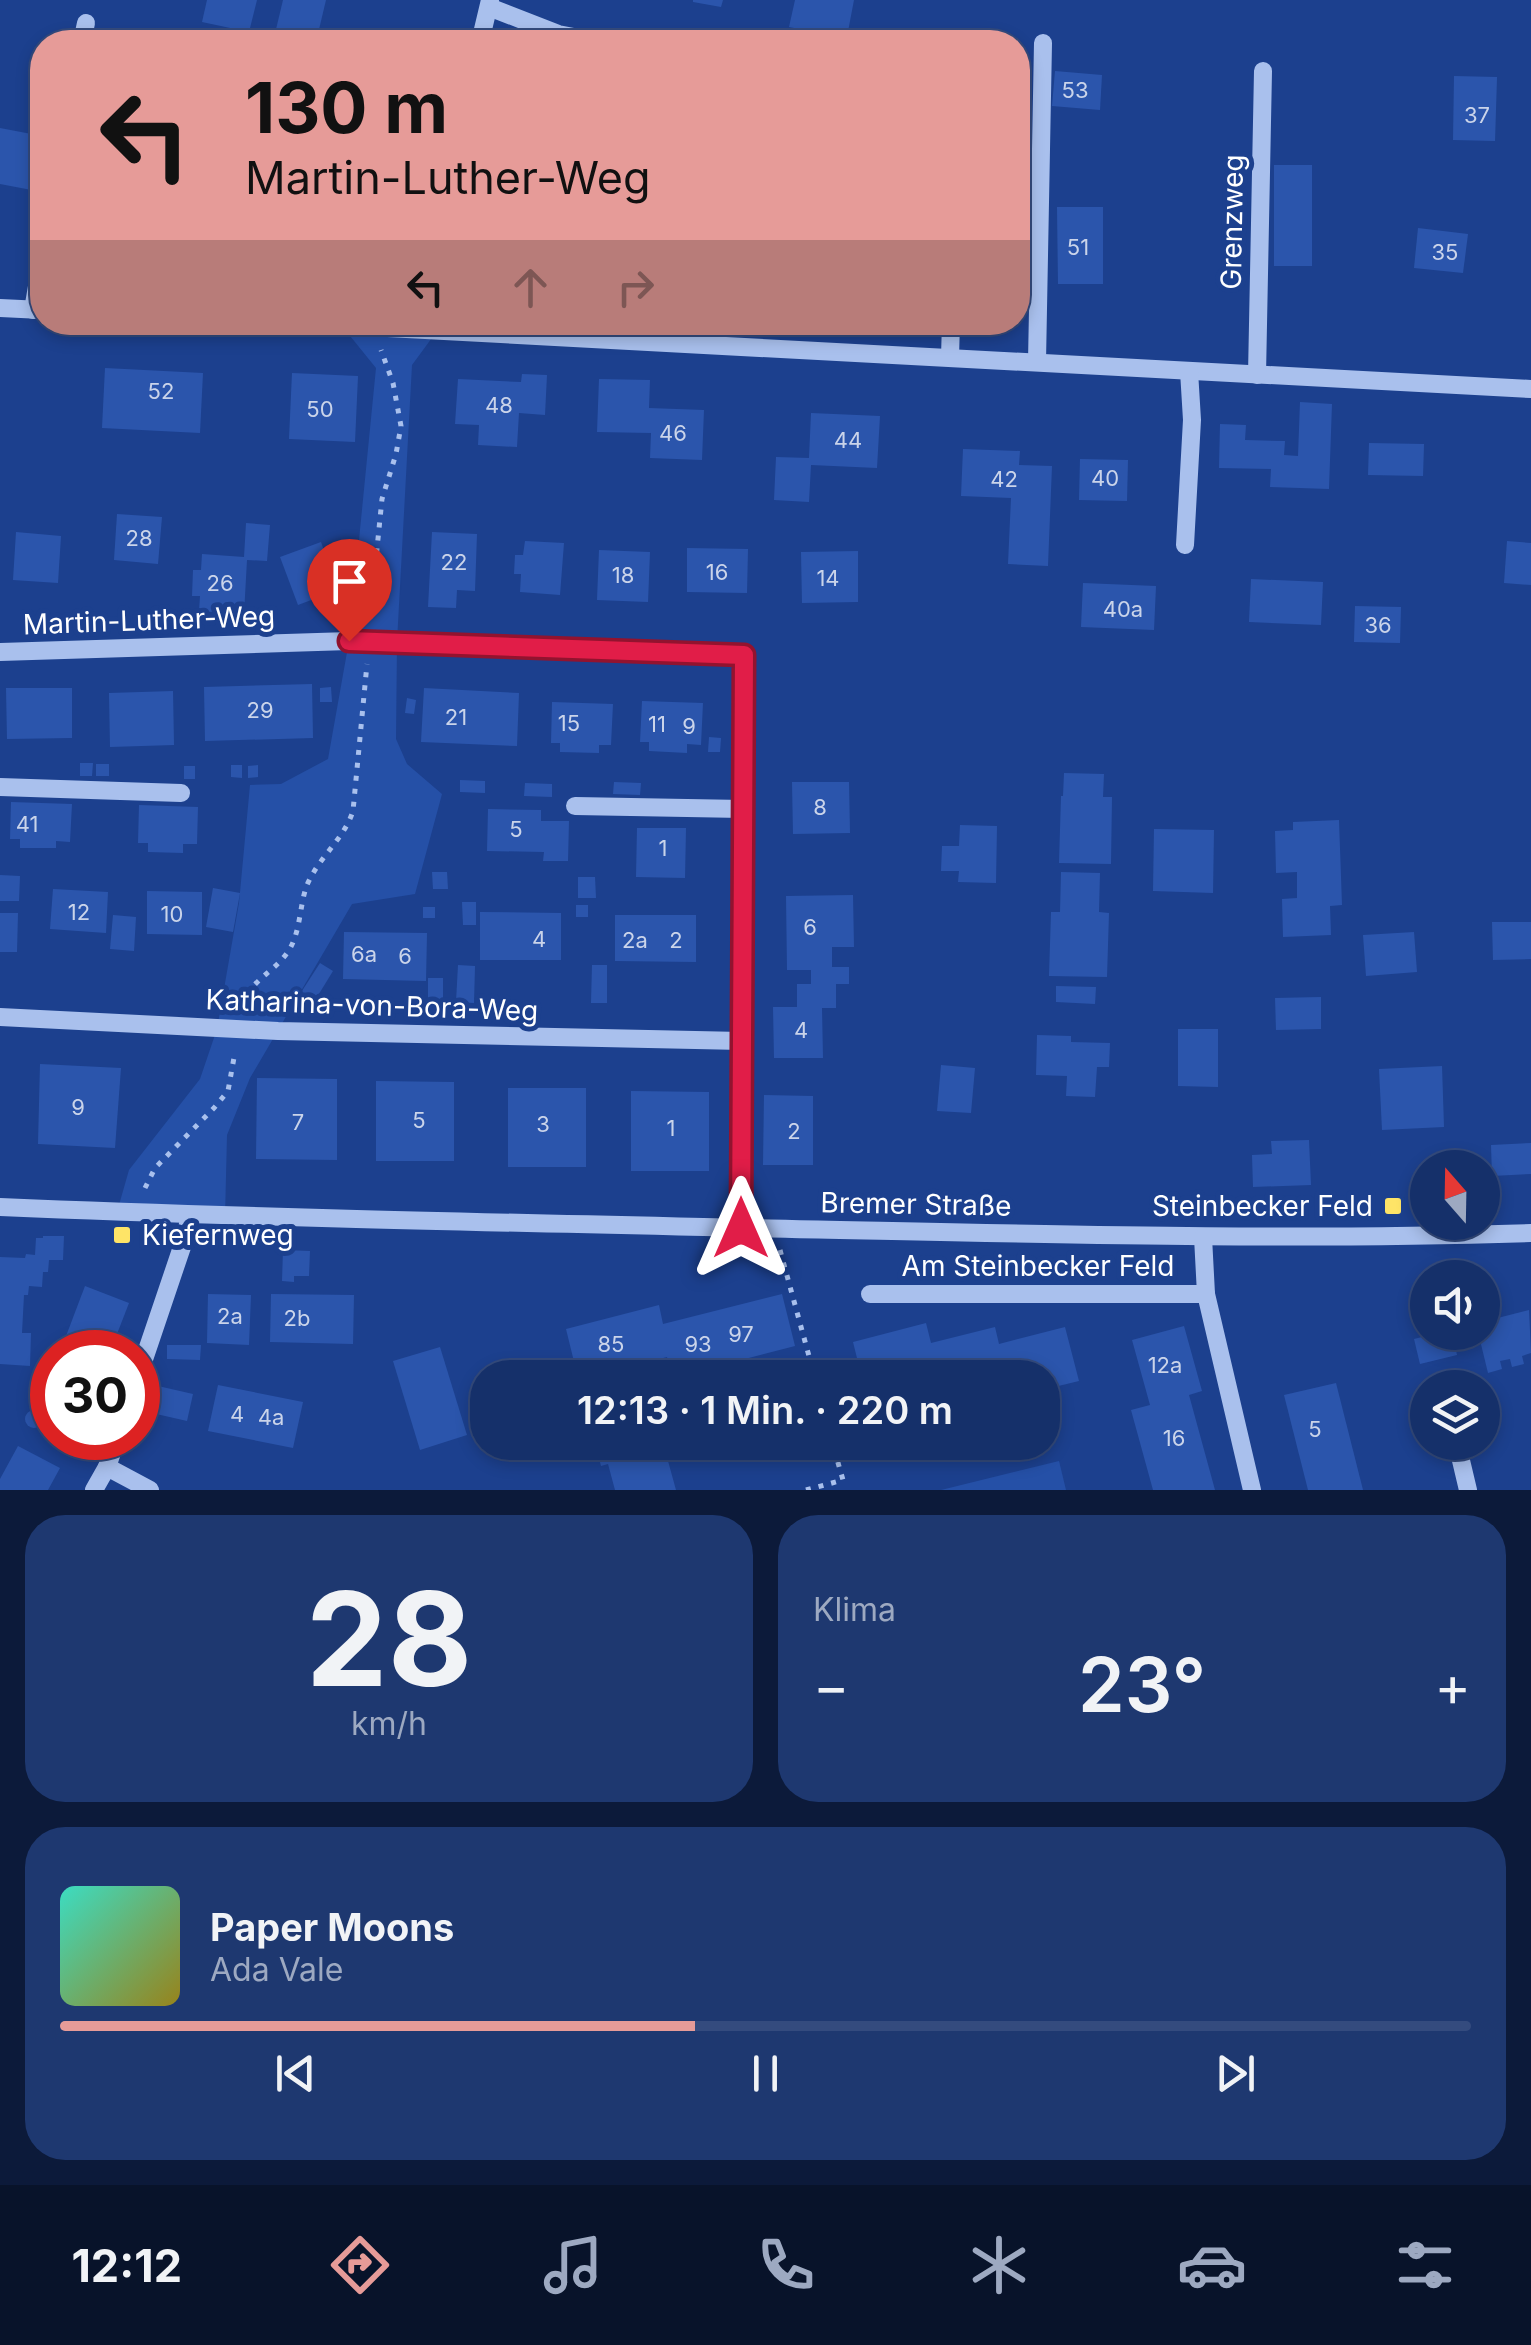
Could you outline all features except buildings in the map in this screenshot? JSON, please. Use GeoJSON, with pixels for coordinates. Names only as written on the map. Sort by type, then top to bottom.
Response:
{"type":"FeatureCollection","features":[{"type":"Feature","properties":{"kind":"street"},"geometry":{"type":"LineString","coordinates":[[483,30],[490,3],[549,30]]}},
{"type":"Feature","properties":{"kind":"street"},"geometry":{"type":"LineString","coordinates":[[84,30],[86,22]]}},
{"type":"Feature","properties":{"kind":"street"},"geometry":{"type":"LineString","coordinates":[[1037,362],[1044,43]]}},
{"type":"Feature","properties":{"kind":"street","name":"Grenzweg"},"geometry":{"type":"LineString","coordinates":[[1257,374],[1262,71]]}},
{"type":"Feature","properties":{"kind":"street"},"geometry":{"type":"LineString","coordinates":[[0,308],[30,310]]}},
{"type":"Feature","properties":{"kind":"street"},"geometry":{"type":"LineString","coordinates":[[575,335],[1531,389]]}},
{"type":"Feature","properties":{"kind":"street"},"geometry":{"type":"LineString","coordinates":[[950,356],[951,335]]}},
{"type":"Feature","properties":{"kind":"street"},"geometry":{"type":"LineString","coordinates":[[1185,545],[1192,420],[1188,370]]}},
{"type":"Feature","properties":{"kind":"street","name":"Martin-Luther-Weg"},"geometry":{"type":"LineString","coordinates":[[0,652],[369,642],[744,655],[741,1228]]}},
{"type":"Feature","properties":{"kind":"street"},"geometry":{"type":"LineString","coordinates":[[0,787],[182,793]]}},
{"type":"Feature","properties":{"kind":"street"},"geometry":{"type":"LineString","coordinates":[[575,806],[743,810]]}},
{"type":"Feature","properties":{"kind":"street","name":"Katharina-von-Bora-Weg"},"geometry":{"type":"LineString","coordinates":[[0,1017],[238,1029],[742,1041]]}},
{"type":"Feature","properties":{"kind":"street","name":"Bremer Straße"},"geometry":{"type":"LineString","coordinates":[[0,1207],[190,1215],[1203,1238],[1531,1233]]}},
{"type":"Feature","properties":{"kind":"street"},"geometry":{"type":"LineString","coordinates":[[154,1330],[190,1215]]}},
{"type":"Feature","properties":{"kind":"street","name":"Am Steinbecker Feld"},"geometry":{"type":"LineString","coordinates":[[1203,1238],[1206,1294],[1252,1490]]}},
{"type":"Feature","properties":{"kind":"street","name":"Am Steinbecker Feld"},"geometry":{"type":"LineString","coordinates":[[870,1294],[1206,1294]]}},
{"type":"Feature","properties":{"kind":"street"},"geometry":{"type":"LineString","coordinates":[[94,1490],[109,1460]]}},
{"type":"Feature","properties":{"kind":"street"},"geometry":{"type":"LineString","coordinates":[[1461,1460],[1468,1490]]}},
{"type":"Feature","properties":{"kind":"street"},"geometry":{"type":"LineString","coordinates":[[107,1466],[150,1490]]}},
{"type":"Feature","properties":{"kind":"path"},"geometry":{"type":"LineString","coordinates":[[136,1213],[150,1174],[228,1091],[240,1007],[247,991],[288,952],[306,888],[348,826],[353,811],[379,519],[401,426],[393,383],[376,335]]}},
{"type":"Feature","properties":{"kind":"path"},"geometry":{"type":"LineString","coordinates":[[774,1228],[809,1360]]}},
{"type":"Feature","properties":{"kind":"path"},"geometry":{"type":"LineString","coordinates":[[806,1490],[843,1480],[837,1460]]}},
{"type":"Feature","properties":{"kind":"shaded area"},"geometry":{"type":"Polygon","coordinates":[[[349,335],[434,335],[412,365],[397,642],[396,739],[407,764],[442,794],[415,894],[352,904],[250,1078],[227,1135],[225,1217],[117,1212],[129,1170],[200,1079],[217,1029],[239,903],[250,785],[281,784],[328,759],[349,641],[376,368],[349,335]]]}},
{"type":"Feature","properties":{"kind":"shaded area"},"geometry":{"type":"Polygon","coordinates":[[[1059,1461],[1066,1490],[941,1490],[1059,1461]]]}},
{"type":"Feature","properties":{"kind":"place","name":"Steinbecker Feld"},"geometry":{"type":"Point","coordinates":[1393,1206]}},
{"type":"Feature","properties":{"kind":"place","name":"Kiefernweg"},"geometry":{"type":"Point","coordinates":[122,1235]}},
{"type":"Feature","properties":{"kind":"route"},"geometry":{"type":"LineString","coordinates":[[349,641],[744,655],[741,1228]]}}]}
